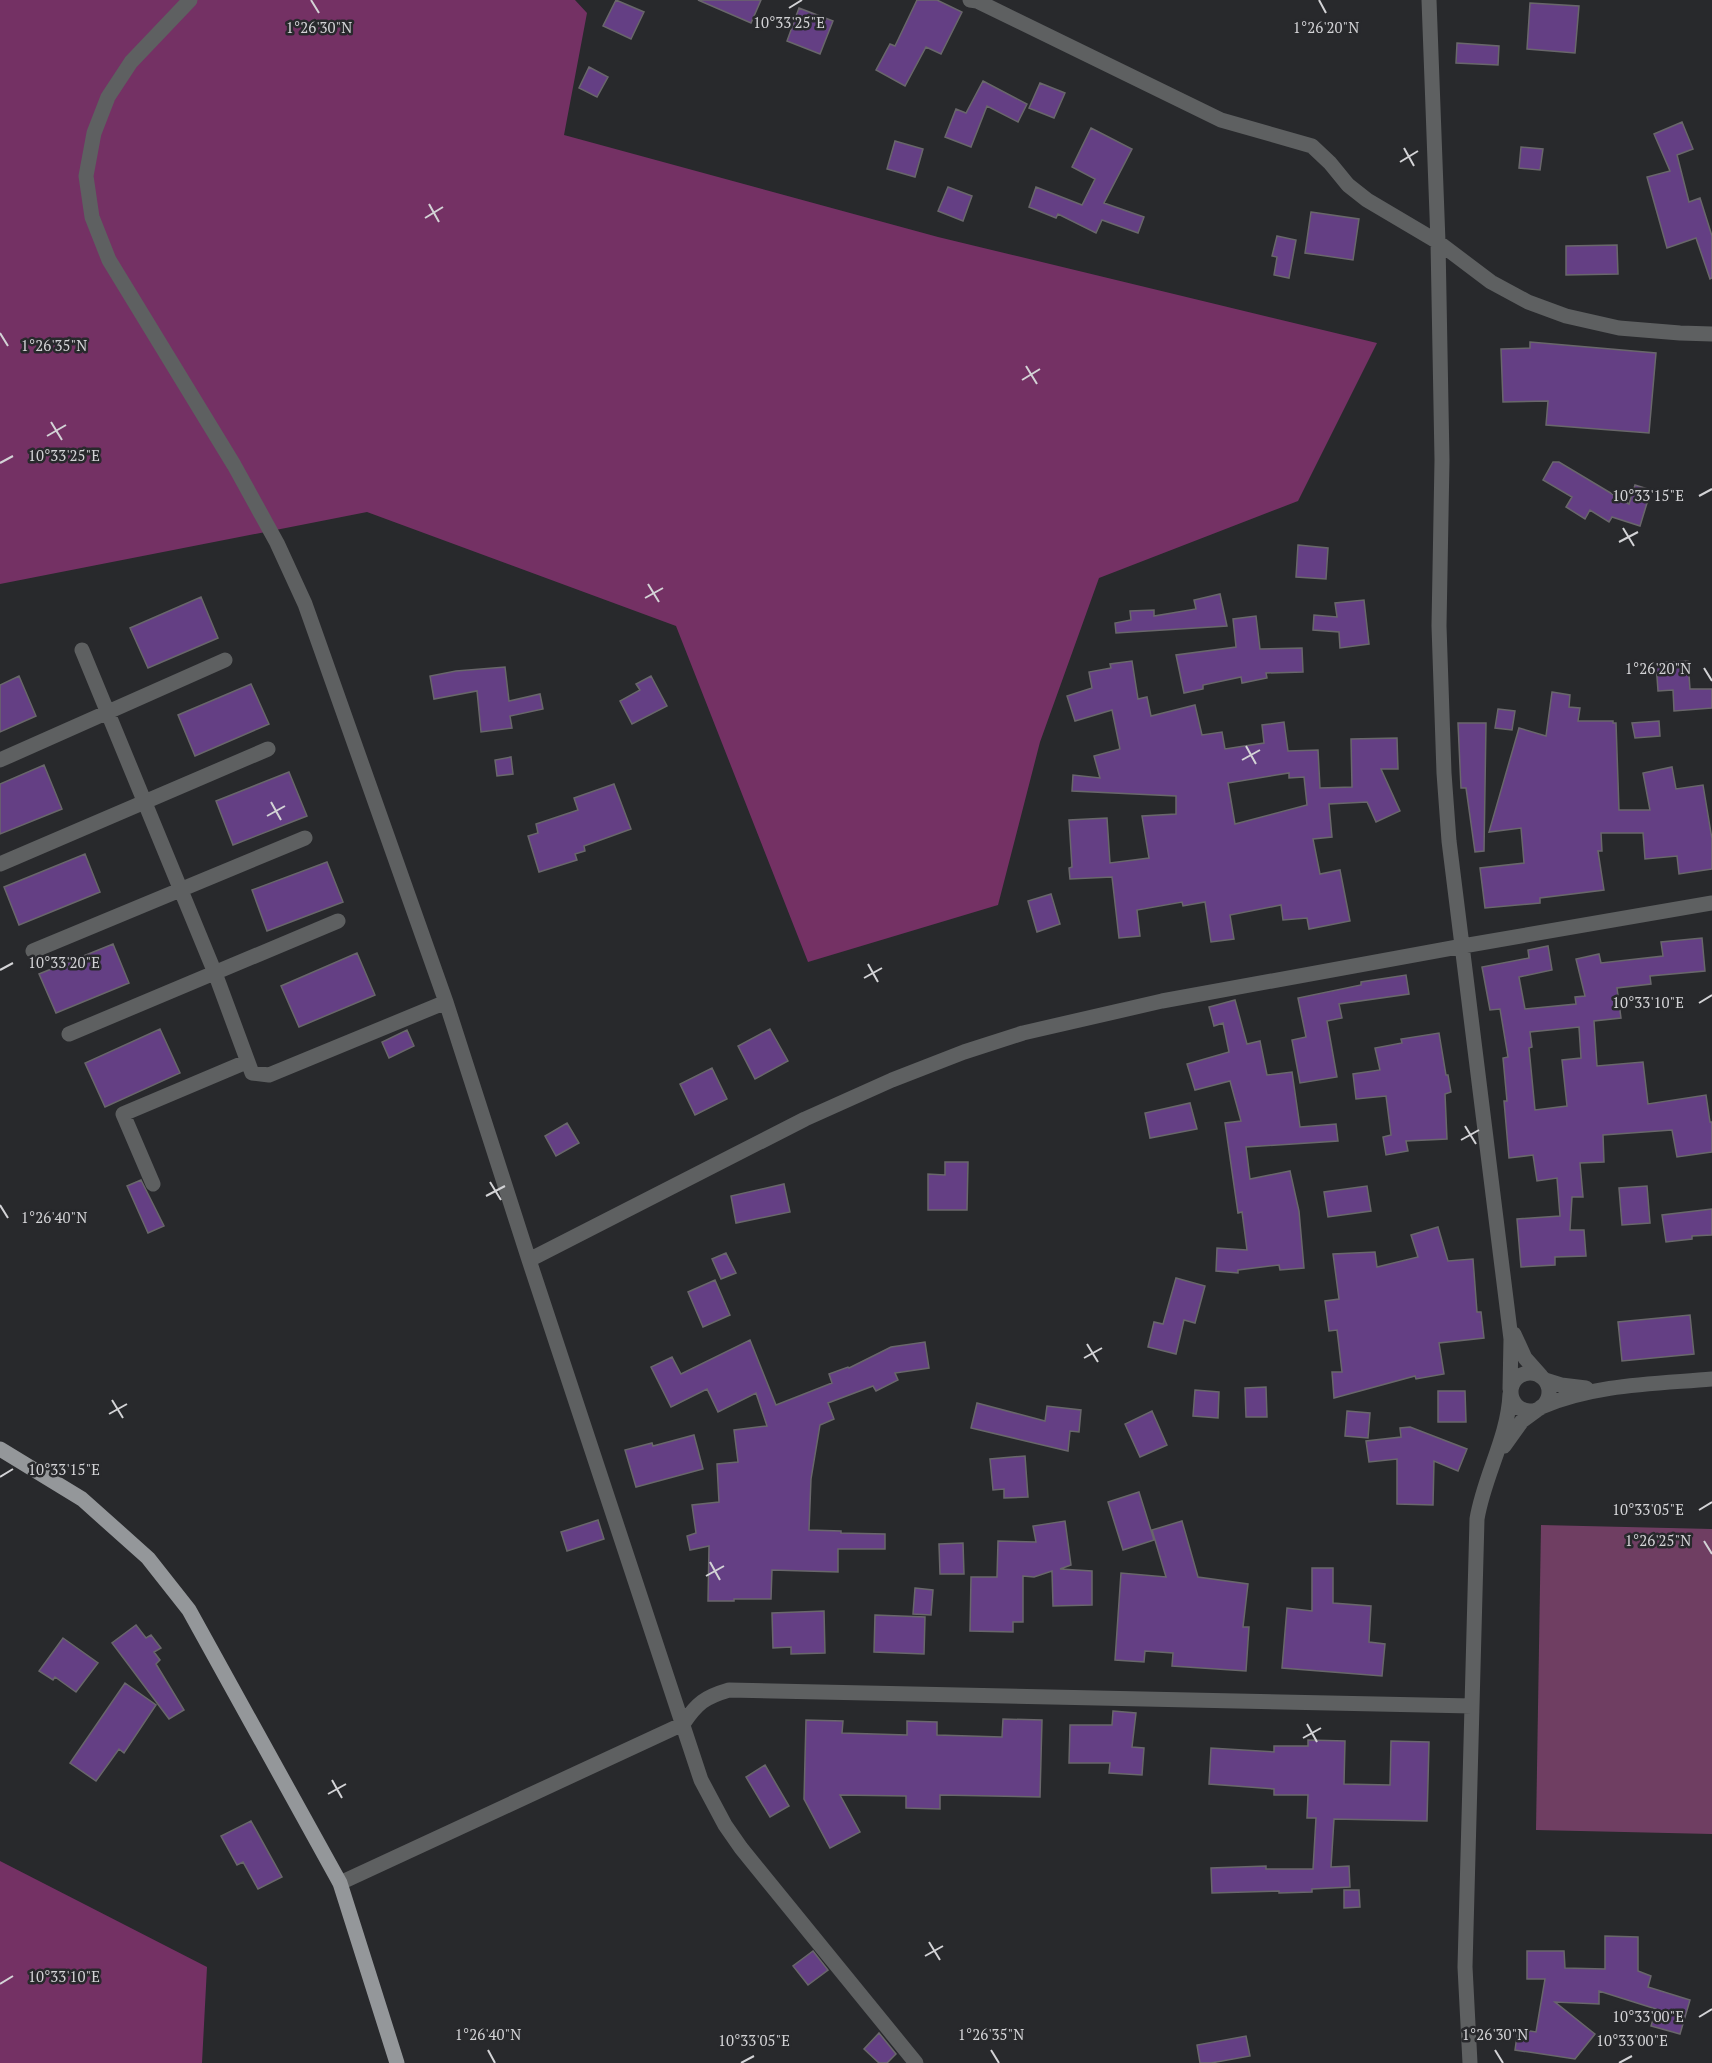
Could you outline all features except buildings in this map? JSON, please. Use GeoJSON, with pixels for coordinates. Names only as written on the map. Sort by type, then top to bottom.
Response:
{"type":"FeatureCollection","features":[{"type":"Feature","properties":{"kind":"main road"},"geometry":{"type":"LineString","coordinates":[[0,1449],[82,1499],[148,1558],[189,1610],[340,1883],[397,2063]]}},
{"type":"Feature","properties":{"kind":"street"},"geometry":{"type":"LineString","coordinates":[[190,0],[131,62],[108,97],[94,133],[86,176],[92,217],[109,260],[240,474],[277,543],[305,604],[446,1002],[701,1780],[725,1825],[916,2063]]}},
{"type":"Feature","properties":{"kind":"street"},"geometry":{"type":"LineString","coordinates":[[970,0],[977,1],[1221,120],[1312,146],[1348,185],[1367,201],[1438,242],[1491,282],[1528,302],[1566,316],[1619,328],[1712,334]]}},
{"type":"Feature","properties":{"kind":"street"},"geometry":{"type":"LineString","coordinates":[[1429,0],[1443,460],[1439,626],[1444,772],[1449,841],[1512,1365],[1506,1424],[1480,1500],[1477,1519],[1465,1967],[1470,2063]]}},
{"type":"Feature","properties":{"kind":"street"},"geometry":{"type":"LineString","coordinates":[[82,650],[110,713],[215,973],[246,1062],[252,1073],[269,1075],[446,1002]]}},
{"type":"Feature","properties":{"kind":"street"},"geometry":{"type":"LineString","coordinates":[[0,760],[225,660]]}},
{"type":"Feature","properties":{"kind":"street"},"geometry":{"type":"LineString","coordinates":[[0,864],[268,748]]}},
{"type":"Feature","properties":{"kind":"street"},"geometry":{"type":"LineString","coordinates":[[33,951],[304,838]]}},
{"type":"Feature","properties":{"kind":"street"},"geometry":{"type":"LineString","coordinates":[[529,1260],[805,1119],[892,1080],[964,1052],[1023,1033],[1162,1001],[1712,903]]}},
{"type":"Feature","properties":{"kind":"street"},"geometry":{"type":"LineString","coordinates":[[69,1034],[338,921]]}},
{"type":"Feature","properties":{"kind":"street"},"geometry":{"type":"LineString","coordinates":[[153,1184],[123,1114],[246,1062]]}},
{"type":"Feature","properties":{"kind":"street"},"geometry":{"type":"LineString","coordinates":[[1508,1320],[1525,1358],[1543,1378],[1549,1393],[1548,1399],[1539,1409],[1526,1411],[1520,1409],[1510,1392],[1514,1380],[1523,1373],[1534,1373],[1543,1378],[1561,1385],[1598,1389]]}},
{"type":"Feature","properties":{"kind":"street"},"geometry":{"type":"LineString","coordinates":[[1495,1461],[1522,1421],[1539,1409],[1570,1396],[1598,1389],[1712,1379]]}},
{"type":"Feature","properties":{"kind":"street"},"geometry":{"type":"LineString","coordinates":[[340,1883],[683,1724],[694,1707],[710,1695],[729,1690],[1472,1706]]}},
{"type":"Feature","properties":{"kind":"shaded area"},"geometry":{"type":"Polygon","coordinates":[[[0,0],[575,0],[587,13],[564,135],[938,237],[1377,343],[1298,501],[1099,578],[1040,742],[998,905],[808,962],[676,626],[367,512],[0,584],[0,0]]]}},
{"type":"Feature","properties":{"kind":"shaded area"},"geometry":{"type":"Polygon","coordinates":[[[1541,1525],[1712,1529],[1712,1834],[1536,1830],[1541,1525]]]}},
{"type":"Feature","properties":{"kind":"shaded area"},"geometry":{"type":"Polygon","coordinates":[[[0,1861],[207,1967],[202,2063],[0,2063],[0,1861]]]}}]}
